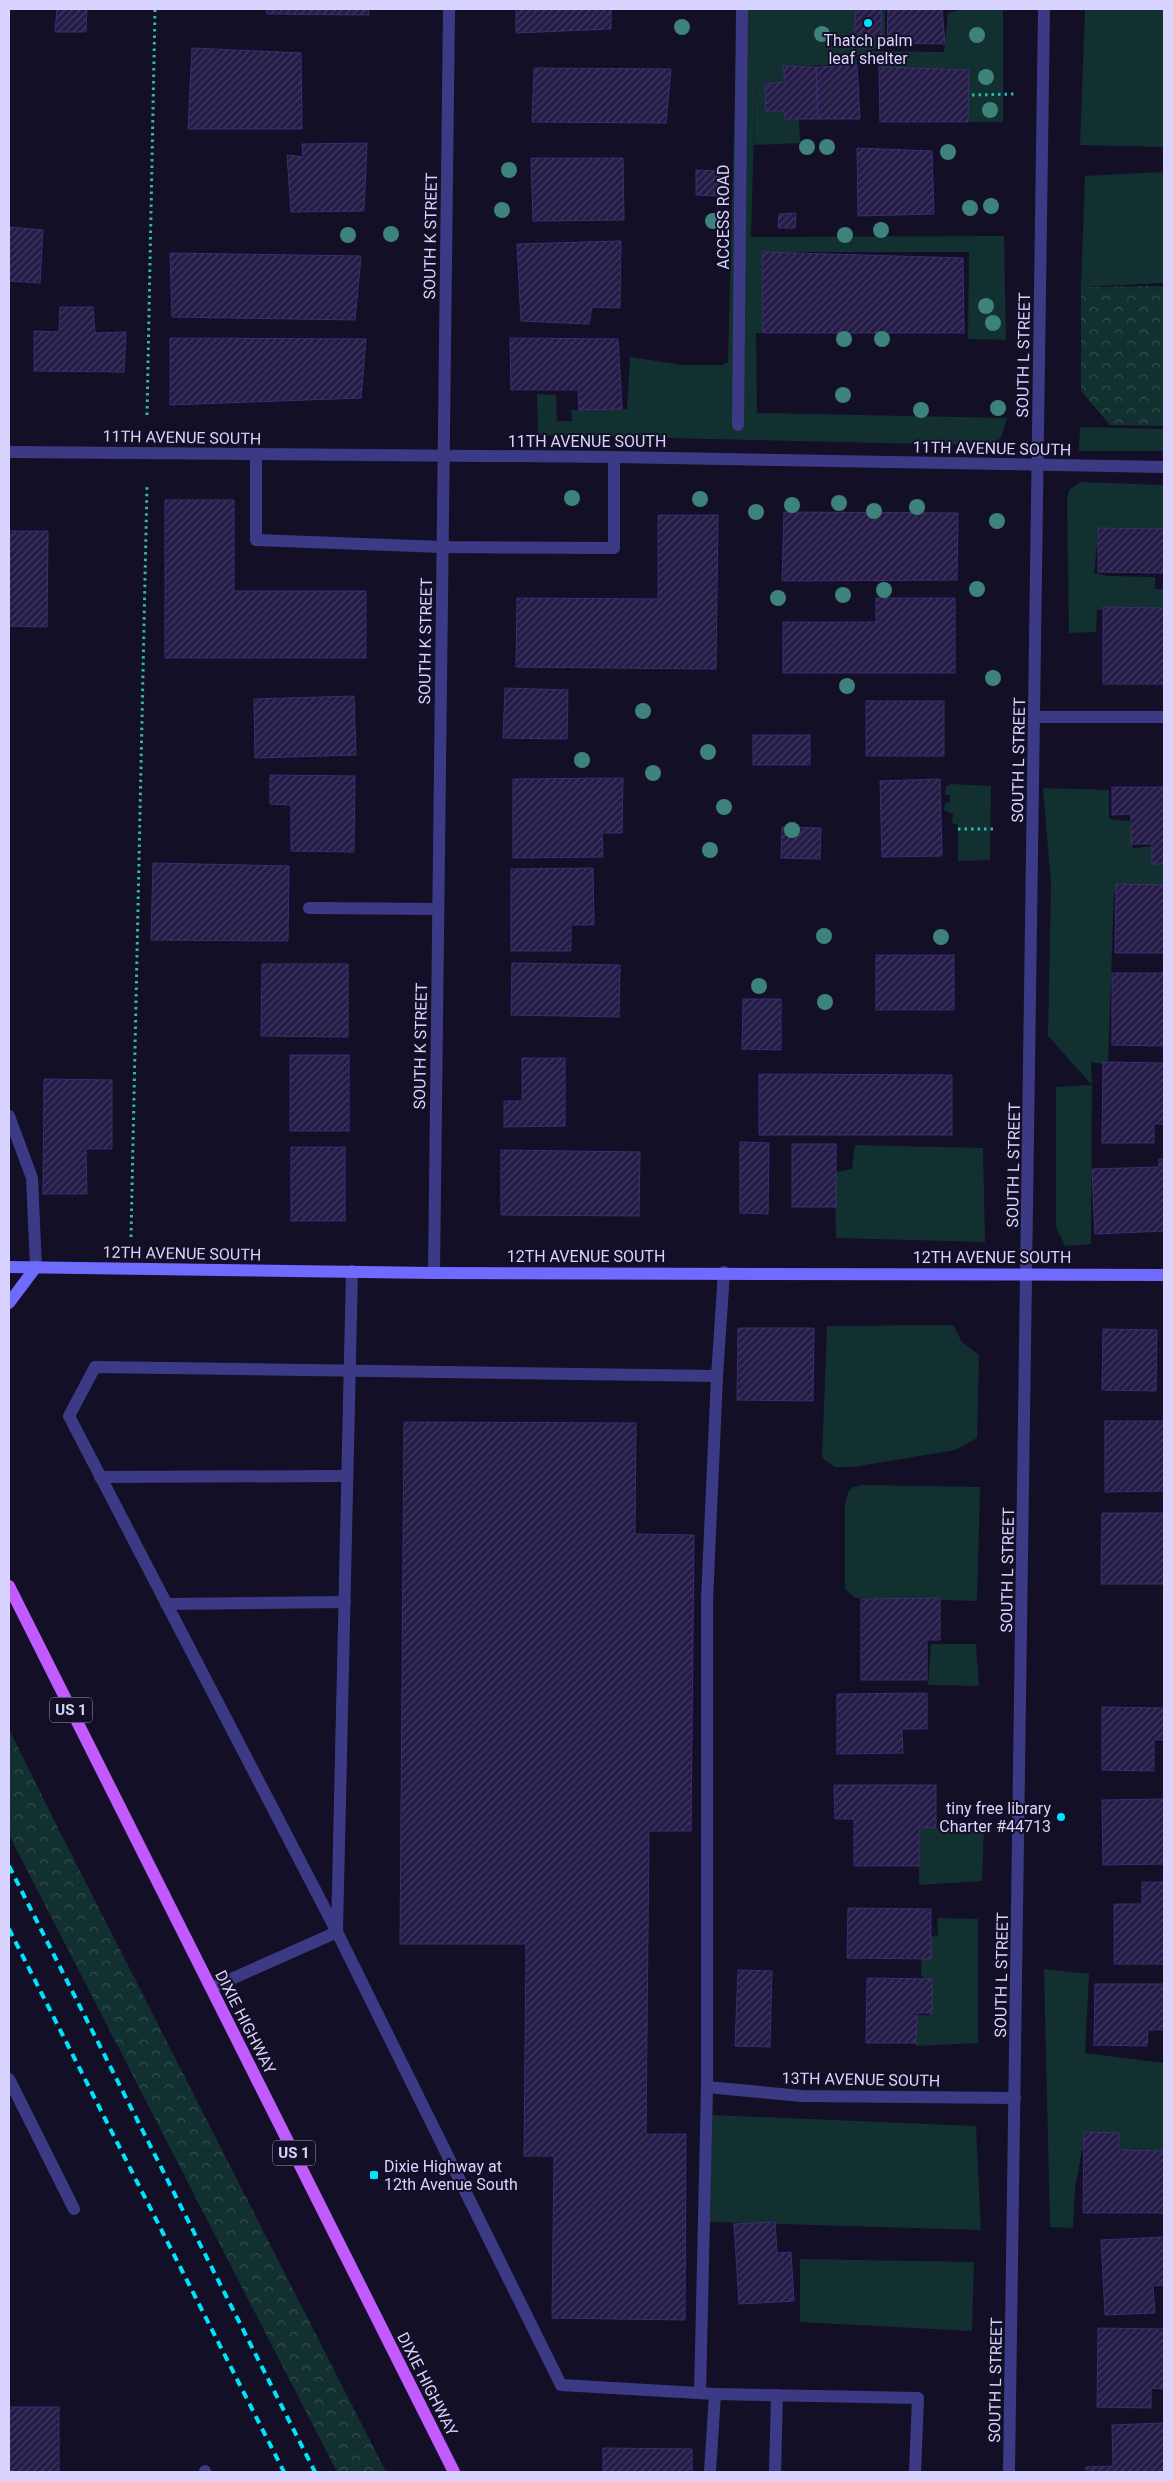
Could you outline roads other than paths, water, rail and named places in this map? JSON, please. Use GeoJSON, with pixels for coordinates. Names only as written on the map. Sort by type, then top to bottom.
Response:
{"type":"FeatureCollection","features":[{"type":"Feature","properties":{"kind":"main road","name":"DIXIE HIGHWAY"},"geometry":{"type":"LineString","coordinates":[[9,1586],[454,2472]]}},
{"type":"Feature","properties":{"kind":"street","name":"SOUTH K STREET"},"geometry":{"type":"LineString","coordinates":[[434,1273],[449,9]]}},
{"type":"Feature","properties":{"kind":"street","name":"ACCESS ROAD"},"geometry":{"type":"LineString","coordinates":[[738,425],[742,9]]}},
{"type":"Feature","properties":{"kind":"street","name":"SOUTH L STREET"},"geometry":{"type":"LineString","coordinates":[[1009,2472],[1028,1272],[1044,9]]}},
{"type":"Feature","properties":{"kind":"street","name":"11TH AVENUE SOUTH"},"geometry":{"type":"LineString","coordinates":[[9,452],[614,457],[1164,467]]}},
{"type":"Feature","properties":{"kind":"street"},"geometry":{"type":"LineString","coordinates":[[256,454],[256,540],[442,547],[614,548],[614,457]]}},
{"type":"Feature","properties":{"kind":"street"},"geometry":{"type":"LineString","coordinates":[[1035,717],[1164,717]]}},
{"type":"Feature","properties":{"kind":"street"},"geometry":{"type":"LineString","coordinates":[[310,908],[438,909]]}},
{"type":"Feature","properties":{"kind":"street"},"geometry":{"type":"LineString","coordinates":[[9,1116],[32,1178],[36,1267],[9,1303]]}},
{"type":"Feature","properties":{"kind":"street","name":"12TH AVENUE SOUTH"},"geometry":{"type":"LineString","coordinates":[[9,1267],[434,1273],[1028,1272],[1164,1275]]}},
{"type":"Feature","properties":{"kind":"street"},"geometry":{"type":"LineString","coordinates":[[337,1932],[352,1272]]}},
{"type":"Feature","properties":{"kind":"street"},"geometry":{"type":"LineString","coordinates":[[700,2393],[707,2087],[708,1601],[717,1376],[724,1272]]}},
{"type":"Feature","properties":{"kind":"street"},"geometry":{"type":"LineString","coordinates":[[717,1376],[95,1367],[69,1416],[337,1932],[561,2385],[715,2394],[918,2398],[915,2472]]}},
{"type":"Feature","properties":{"kind":"street"},"geometry":{"type":"LineString","coordinates":[[100,1477],[347,1476]]}},
{"type":"Feature","properties":{"kind":"street"},"geometry":{"type":"LineString","coordinates":[[166,1604],[345,1602]]}},
{"type":"Feature","properties":{"kind":"street"},"geometry":{"type":"LineString","coordinates":[[211,1988],[337,1932]]}},
{"type":"Feature","properties":{"kind":"street"},"geometry":{"type":"LineString","coordinates":[[10,2085],[74,2208]]}},
{"type":"Feature","properties":{"kind":"street","name":"13TH AVENUE SOUTH"},"geometry":{"type":"LineString","coordinates":[[707,2087],[802,2096],[1015,2098]]}},
{"type":"Feature","properties":{"kind":"street"},"geometry":{"type":"LineString","coordinates":[[710,2472],[715,2394]]}},
{"type":"Feature","properties":{"kind":"street"},"geometry":{"type":"LineString","coordinates":[[775,2472],[777,2395]]}},
{"type":"Feature","properties":{"kind":"railway"},"geometry":{"type":"LineString","coordinates":[[9,1866],[315,2472]]}},
{"type":"Feature","properties":{"kind":"railway"},"geometry":{"type":"LineString","coordinates":[[9,1929],[284,2472]]}},
{"type":"Feature","properties":{"kind":"place","name":"Thatch palm leaf shelter"},"geometry":{"type":"Point","coordinates":[868,23]}},
{"type":"Feature","properties":{"kind":"place","name":"tiny free library Charter #44713"},"geometry":{"type":"Point","coordinates":[1061,1817]}},
{"type":"Feature","properties":{"kind":"place","name":"Dixie Highway at 12th Avenue South"},"geometry":{"type":"Point","coordinates":[374,2175]}}]}
